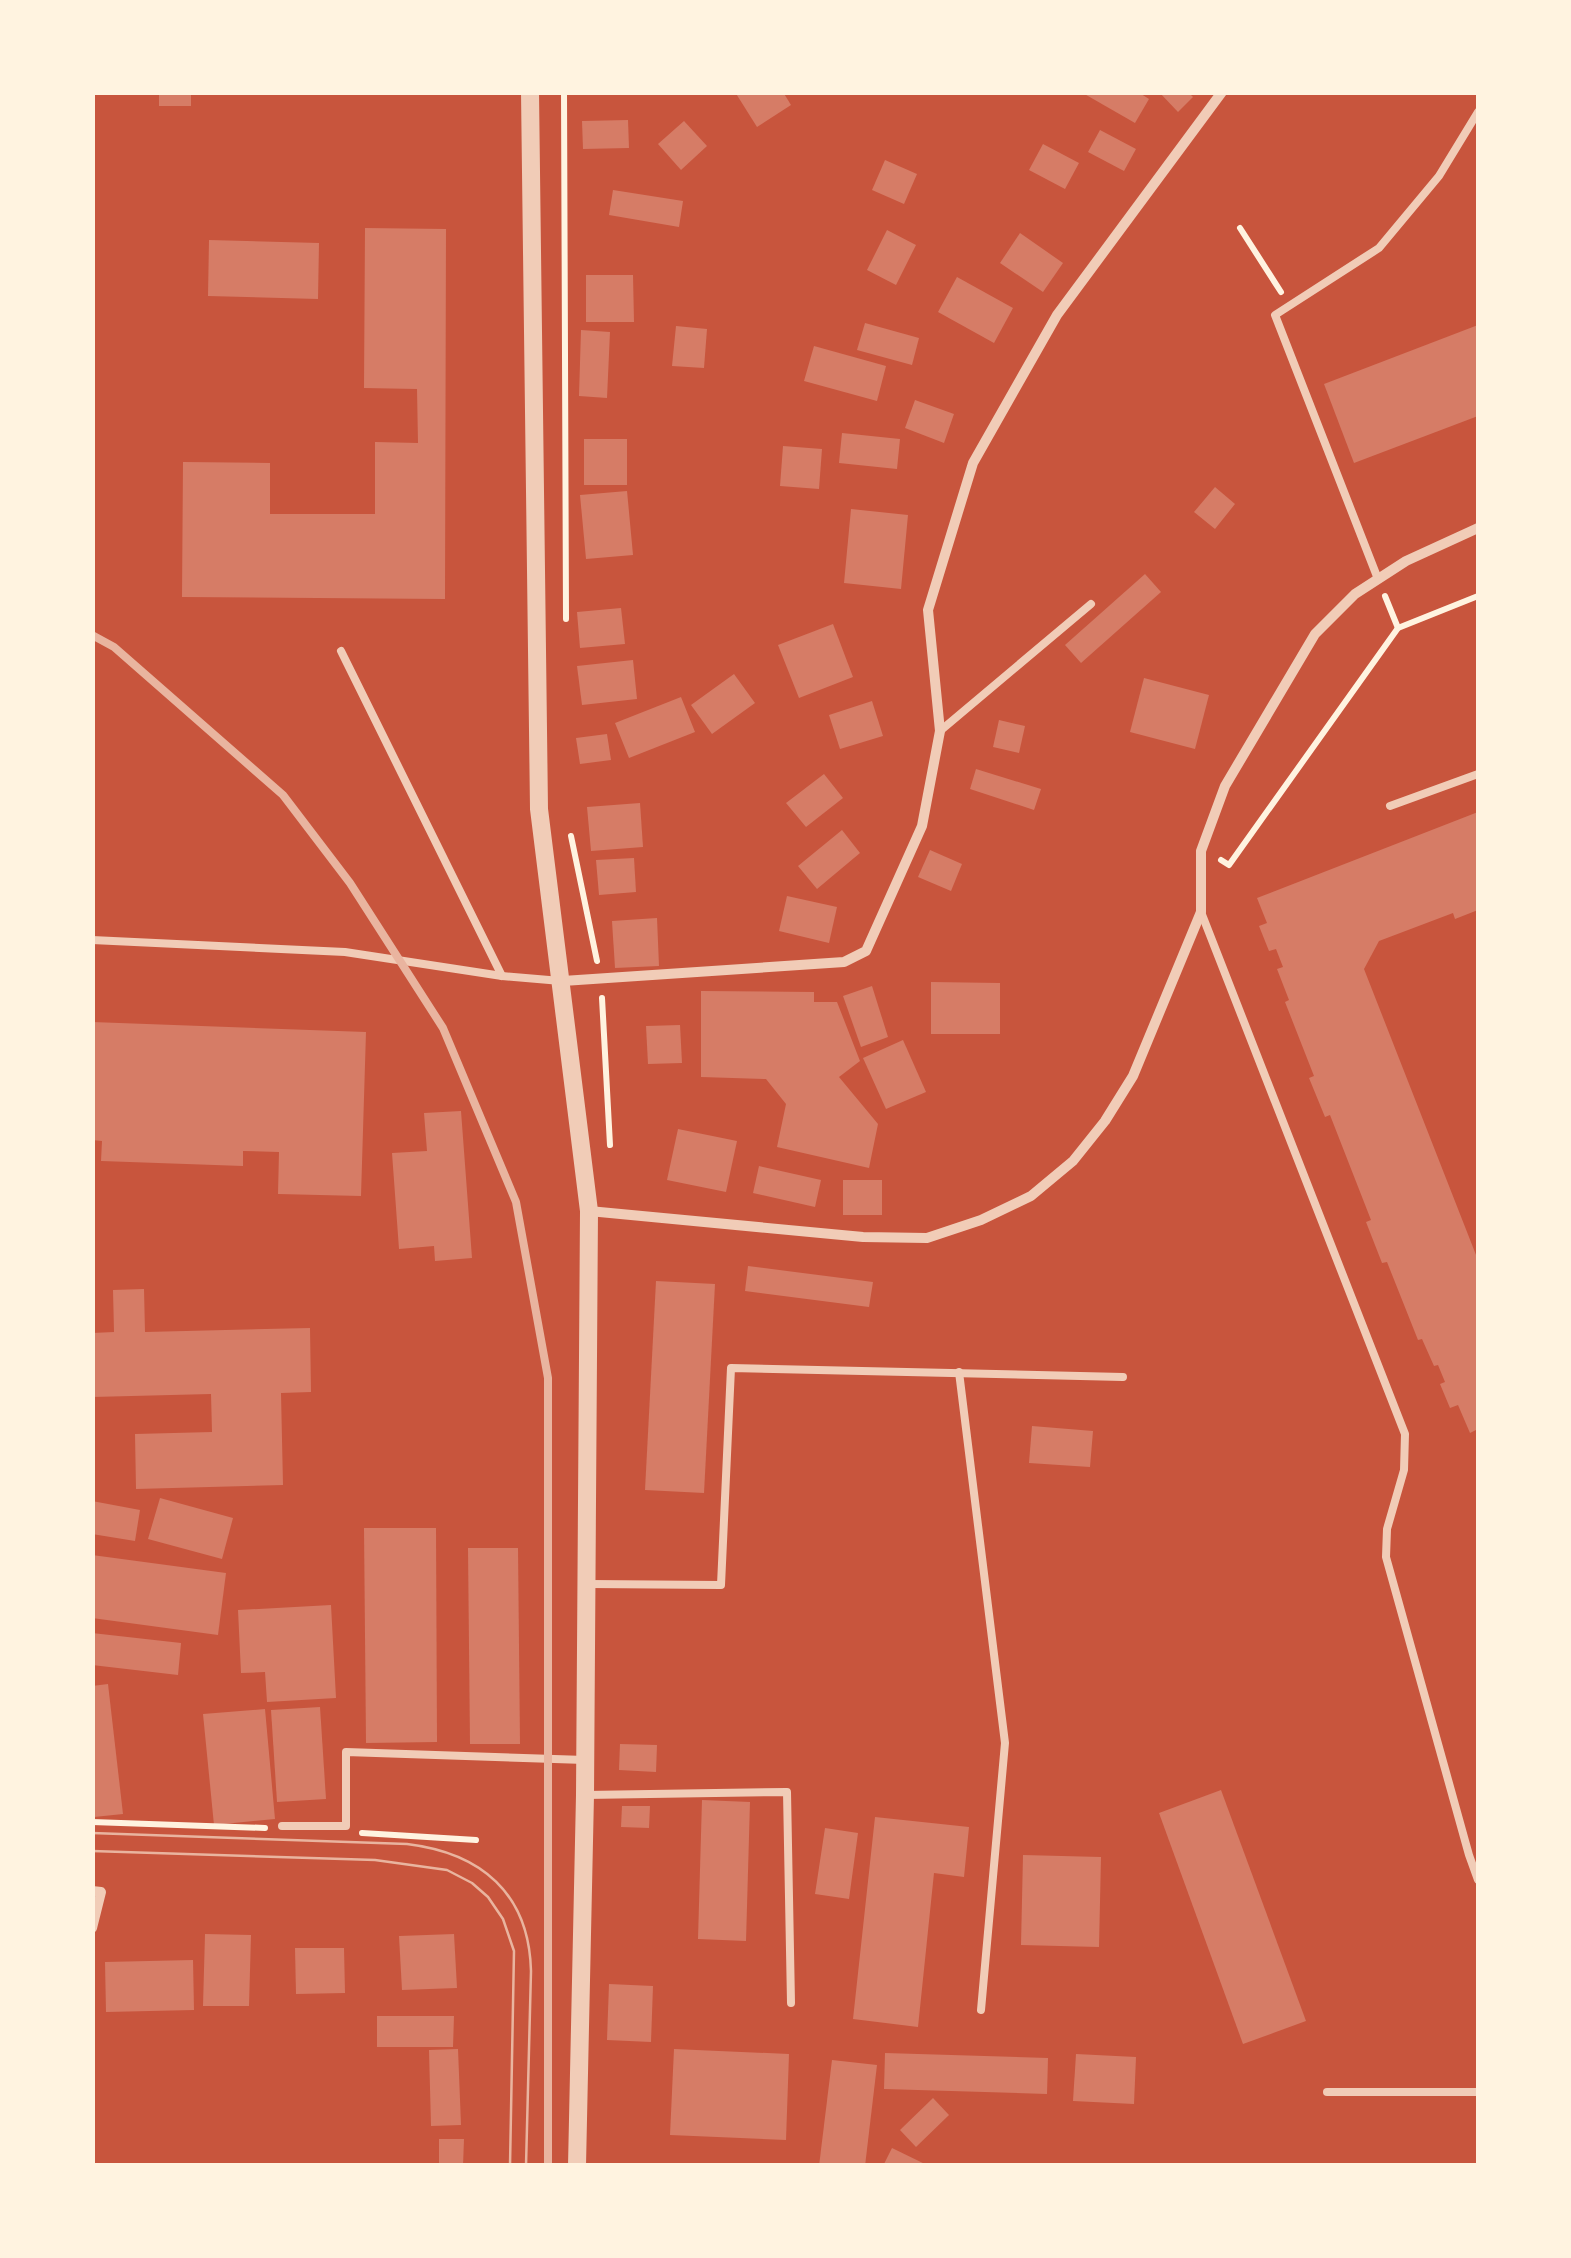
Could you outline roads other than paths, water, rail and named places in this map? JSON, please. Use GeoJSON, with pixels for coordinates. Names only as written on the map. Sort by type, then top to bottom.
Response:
{"type":"FeatureCollection","features":[{"type":"Feature","properties":{"kind":"street"},"geometry":{"type":"LineString","coordinates":[[530,92],[539,809],[589,1211],[585,1795],[577,2166]]}},
{"type":"Feature","properties":{"kind":"street"},"geometry":{"type":"LineString","coordinates":[[562,981],[844,962],[866,951],[922,826],[940,732],[928,610],[973,463],[1057,315],[1216,95]]}},
{"type":"Feature","properties":{"kind":"street"},"geometry":{"type":"LineString","coordinates":[[589,1211],[863,1238],[927,1238],[981,1220],[1030,1196],[1073,1161],[1124,1091],[1201,912],[1202,851],[1225,786],[1315,634],[1355,594],[1378,579],[1406,561],[1478,528]]}},
{"type":"Feature","properties":{"kind":"street"},"geometry":{"type":"LineString","coordinates":[[92,1928],[97,1892]]}},
{"type":"Feature","properties":{"kind":"lane"},"geometry":{"type":"LineString","coordinates":[[1378,579],[1275,316],[1378,248],[1439,176],[1478,112]]}},
{"type":"Feature","properties":{"kind":"lane"},"geometry":{"type":"LineString","coordinates":[[940,732],[1091,604]]}},
{"type":"Feature","properties":{"kind":"lane"},"geometry":{"type":"LineString","coordinates":[[341,651],[502,976]]}},
{"type":"Feature","properties":{"kind":"lane"},"geometry":{"type":"LineString","coordinates":[[1390,806],[1478,774]]}},
{"type":"Feature","properties":{"kind":"lane"},"geometry":{"type":"LineString","coordinates":[[1201,912],[1405,1434],[1404,1470],[1387,1529],[1386,1557],[1478,1880]]}},
{"type":"Feature","properties":{"kind":"lane"},"geometry":{"type":"LineString","coordinates":[[92,940],[345,952],[562,981]]}},
{"type":"Feature","properties":{"kind":"lane"},"geometry":{"type":"LineString","coordinates":[[586,1584],[721,1585],[731,1368],[1123,1378]]}},
{"type":"Feature","properties":{"kind":"lane"},"geometry":{"type":"LineString","coordinates":[[959,1372],[1005,1743],[981,2010]]}},
{"type":"Feature","properties":{"kind":"lane"},"geometry":{"type":"LineString","coordinates":[[282,1826],[346,1826],[346,1752],[585,1760]]}},
{"type":"Feature","properties":{"kind":"lane"},"geometry":{"type":"LineString","coordinates":[[585,1795],[787,1792],[791,2003]]}},
{"type":"Feature","properties":{"kind":"lane"},"geometry":{"type":"LineString","coordinates":[[1326,2092],[1478,2092]]}},
{"type":"Feature","properties":{"kind":"tram line"},"geometry":{"type":"LineString","coordinates":[[92,1833],[407,1844],[457,1857],[478,1868],[510,1899],[528,1944],[531,1971],[526,2166]]}},
{"type":"Feature","properties":{"kind":"tram line"},"geometry":{"type":"LineString","coordinates":[[92,1851],[375,1860],[447,1870],[472,1883],[503,1919],[514,1951],[510,2166]]}},
{"type":"Feature","properties":{"kind":"railway"},"geometry":{"type":"LineString","coordinates":[[92,635],[114,647],[283,795],[350,883],[443,1028],[516,1202],[548,1378],[548,2166]]}}]}
